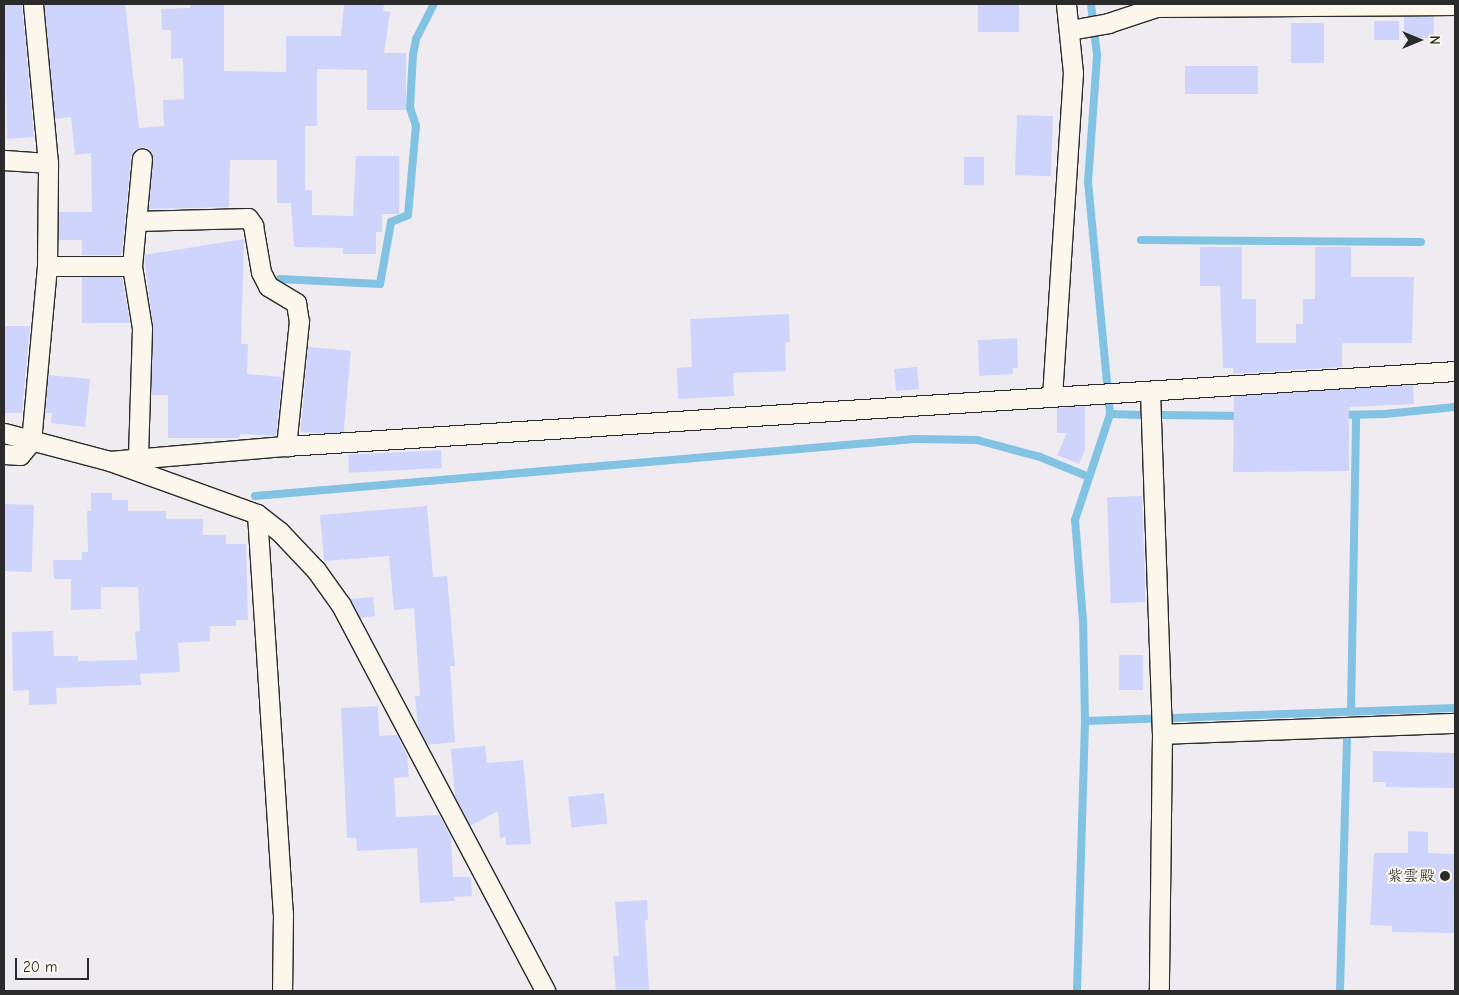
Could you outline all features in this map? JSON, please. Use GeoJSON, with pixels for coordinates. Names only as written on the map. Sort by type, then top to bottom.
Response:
{"type":"FeatureCollection","features":[{"type":"Feature","properties":{"kind":"street"},"geometry":{"type":"LineString","coordinates":[[4,454],[20,455],[31,442],[47,266],[48,163],[33,4]]}},
{"type":"Feature","properties":{"kind":"street"},"geometry":{"type":"LineString","coordinates":[[1052,397],[1077,28],[1066,4]]}},
{"type":"Feature","properties":{"kind":"street"},"geometry":{"type":"LineString","coordinates":[[1077,28],[1108,23],[1156,6],[1455,5]]}},
{"type":"Feature","properties":{"kind":"street"},"geometry":{"type":"LineString","coordinates":[[138,456],[142,328],[132,266],[142,158]]}},
{"type":"Feature","properties":{"kind":"street"},"geometry":{"type":"LineString","coordinates":[[4,160],[48,163]]}},
{"type":"Feature","properties":{"kind":"street"},"geometry":{"type":"LineString","coordinates":[[136,221],[248,218],[253,226],[261,272],[268,286],[296,303],[297,312],[286,446]]}},
{"type":"Feature","properties":{"kind":"street"},"geometry":{"type":"LineString","coordinates":[[47,266],[132,266]]}},
{"type":"Feature","properties":{"kind":"street"},"geometry":{"type":"LineString","coordinates":[[110,461],[138,456],[286,446],[1455,371]]}},
{"type":"Feature","properties":{"kind":"street"},"geometry":{"type":"LineString","coordinates":[[1150,391],[1161,723],[1159,991]]}},
{"type":"Feature","properties":{"kind":"street"},"geometry":{"type":"LineString","coordinates":[[4,433],[31,442],[110,461],[257,514],[279,531],[316,570],[341,604],[546,991]]}},
{"type":"Feature","properties":{"kind":"street"},"geometry":{"type":"LineString","coordinates":[[257,514],[283,914],[282,991]]}},
{"type":"Feature","properties":{"kind":"street"},"geometry":{"type":"LineString","coordinates":[[1161,723],[1455,723]]}},
{"type":"Feature","properties":{"kind":"building"},"geometry":{"type":"Polygon","coordinates":[[[4,4],[22,4],[34,137],[7,139],[4,4]]]}},
{"type":"Feature","properties":{"kind":"building"},"geometry":{"type":"Polygon","coordinates":[[[44,4],[125,4],[139,128],[164,126],[163,100],[184,99],[183,58],[171,59],[171,30],[162,30],[161,9],[190,8],[190,4],[224,4],[224,71],[286,72],[286,36],[341,36],[344,4],[384,4],[383,11],[390,12],[384,53],[406,53],[406,110],[367,110],[367,70],[317,69],[317,126],[305,126],[305,190],[312,190],[312,215],[353,216],[356,156],[399,156],[399,214],[382,214],[382,232],[376,232],[376,254],[343,254],[343,248],[294,247],[291,203],[277,203],[277,160],[230,160],[229,207],[149,209],[153,159],[149,149],[143,147],[133,151],[131,157],[122,255],[82,255],[82,240],[58,240],[59,212],[92,212],[91,153],[75,155],[71,117],[55,119],[44,4]]]}},
{"type":"Feature","properties":{"kind":"building"},"geometry":{"type":"Polygon","coordinates":[[[978,4],[1019,4],[1019,32],[978,32],[978,4]]]}},
{"type":"Feature","properties":{"kind":"building"},"geometry":{"type":"Polygon","coordinates":[[[1404,16],[1434,16],[1434,38],[1404,38],[1404,16]]]}},
{"type":"Feature","properties":{"kind":"building"},"geometry":{"type":"Polygon","coordinates":[[[1374,21],[1399,21],[1399,40],[1374,40],[1374,21]]]}},
{"type":"Feature","properties":{"kind":"building"},"geometry":{"type":"Polygon","coordinates":[[[1291,23],[1324,23],[1324,63],[1291,63],[1291,23]]]}},
{"type":"Feature","properties":{"kind":"building"},"geometry":{"type":"Polygon","coordinates":[[[1185,66],[1258,66],[1258,94],[1185,94],[1185,66]]]}},
{"type":"Feature","properties":{"kind":"building"},"geometry":{"type":"Polygon","coordinates":[[[1017,115],[1053,116],[1051,176],[1015,175],[1017,115]]]}},
{"type":"Feature","properties":{"kind":"building"},"geometry":{"type":"Polygon","coordinates":[[[964,157],[984,157],[984,185],[964,185],[964,157]]]}},
{"type":"Feature","properties":{"kind":"building"},"geometry":{"type":"Polygon","coordinates":[[[244,239],[241,344],[248,344],[247,374],[282,377],[276,436],[240,434],[239,438],[168,438],[168,395],[151,395],[153,328],[144,255],[244,239]]]}},
{"type":"Feature","properties":{"kind":"building"},"geometry":{"type":"Polygon","coordinates":[[[1200,247],[1242,247],[1242,299],[1256,299],[1256,343],[1296,343],[1296,324],[1303,324],[1303,299],[1315,299],[1315,247],[1351,247],[1351,277],[1414,277],[1412,343],[1342,343],[1342,367],[1233,374],[1233,368],[1223,368],[1220,286],[1200,286],[1200,247]]]}},
{"type":"Feature","properties":{"kind":"building"},"geometry":{"type":"Polygon","coordinates":[[[82,277],[122,277],[130,323],[82,323],[82,277]]]}},
{"type":"Feature","properties":{"kind":"building"},"geometry":{"type":"Polygon","coordinates":[[[789,314],[790,342],[785,343],[786,371],[733,373],[734,396],[678,399],[677,368],[692,367],[690,319],[789,314]]]}},
{"type":"Feature","properties":{"kind":"building"},"geometry":{"type":"Polygon","coordinates":[[[4,326],[30,326],[22,413],[4,413],[4,326]]]}},
{"type":"Feature","properties":{"kind":"building"},"geometry":{"type":"Polygon","coordinates":[[[1017,338],[1018,368],[1013,368],[1013,374],[979,376],[978,340],[1017,338]]]}},
{"type":"Feature","properties":{"kind":"building"},"geometry":{"type":"Polygon","coordinates":[[[308,347],[351,351],[343,435],[301,432],[308,347]]]}},
{"type":"Feature","properties":{"kind":"building"},"geometry":{"type":"Polygon","coordinates":[[[917,367],[919,389],[896,391],[894,369],[917,367]]]}},
{"type":"Feature","properties":{"kind":"building"},"geometry":{"type":"Polygon","coordinates":[[[48,375],[90,379],[85,427],[51,423],[52,413],[45,413],[48,375]]]}},
{"type":"Feature","properties":{"kind":"building"},"geometry":{"type":"Polygon","coordinates":[[[1413,385],[1414,404],[1349,407],[1349,471],[1233,472],[1234,396],[1413,385]]]}},
{"type":"Feature","properties":{"kind":"building"},"geometry":{"type":"Polygon","coordinates":[[[1085,406],[1085,450],[1079,464],[1057,455],[1067,433],[1057,433],[1057,408],[1085,406]]]}},
{"type":"Feature","properties":{"kind":"building"},"geometry":{"type":"Polygon","coordinates":[[[441,450],[442,468],[349,473],[348,455],[441,450]]]}},
{"type":"Feature","properties":{"kind":"building"},"geometry":{"type":"Polygon","coordinates":[[[91,493],[112,493],[112,500],[128,500],[128,511],[166,511],[166,519],[203,519],[203,535],[226,535],[226,544],[246,544],[248,620],[236,620],[236,626],[210,626],[210,641],[178,643],[180,672],[140,674],[141,685],[56,688],[57,704],[29,705],[29,690],[13,691],[12,632],[53,631],[54,656],[78,656],[78,661],[137,660],[135,632],[140,631],[138,587],[101,587],[101,609],[71,610],[71,579],[54,579],[53,560],[82,560],[82,552],[88,552],[87,511],[91,511],[91,493]]]}},
{"type":"Feature","properties":{"kind":"building"},"geometry":{"type":"Polygon","coordinates":[[[1142,496],[1146,602],[1111,603],[1107,497],[1142,496]]]}},
{"type":"Feature","properties":{"kind":"building"},"geometry":{"type":"Polygon","coordinates":[[[4,504],[34,505],[32,572],[4,571],[4,504]]]}},
{"type":"Feature","properties":{"kind":"building"},"geometry":{"type":"Polygon","coordinates":[[[427,506],[433,577],[447,576],[455,666],[450,666],[455,742],[427,745],[418,726],[415,696],[420,696],[414,608],[394,610],[389,556],[324,561],[320,515],[427,506]]]}},
{"type":"Feature","properties":{"kind":"building"},"geometry":{"type":"Polygon","coordinates":[[[373,597],[375,616],[360,618],[350,599],[373,597]]]}},
{"type":"Feature","properties":{"kind":"building"},"geometry":{"type":"Polygon","coordinates":[[[1119,655],[1143,655],[1143,690],[1119,690],[1119,655]]]}},
{"type":"Feature","properties":{"kind":"building"},"geometry":{"type":"Polygon","coordinates":[[[378,706],[379,736],[397,735],[407,755],[409,777],[394,778],[396,817],[439,815],[451,837],[453,877],[471,877],[472,896],[454,897],[454,901],[420,903],[417,848],[357,851],[356,838],[347,838],[341,708],[378,706]]]}},
{"type":"Feature","properties":{"kind":"building"},"geometry":{"type":"Polygon","coordinates":[[[485,746],[487,763],[523,760],[531,844],[506,845],[506,837],[500,838],[498,811],[470,826],[455,796],[451,749],[485,746]]]}},
{"type":"Feature","properties":{"kind":"building"},"geometry":{"type":"Polygon","coordinates":[[[1373,751],[1455,753],[1455,788],[1386,787],[1386,782],[1373,782],[1373,751]]]}},
{"type":"Feature","properties":{"kind":"building"},"geometry":{"type":"Polygon","coordinates":[[[604,793],[607,824],[571,828],[568,797],[604,793]]]}},
{"type":"Feature","properties":{"kind":"building"},"geometry":{"type":"Polygon","coordinates":[[[1408,831],[1428,832],[1428,853],[1455,854],[1455,933],[1392,932],[1392,926],[1370,925],[1374,853],[1408,853],[1408,831]]]}},
{"type":"Feature","properties":{"kind":"building"},"geometry":{"type":"Polygon","coordinates":[[[647,900],[648,920],[645,920],[649,991],[616,991],[613,956],[619,956],[615,902],[647,900]]]}},
{"type":"Feature","properties":{"kind":"waterway"},"geometry":{"type":"LineString","coordinates":[[280,279],[380,284],[391,222],[408,215],[416,126],[410,108],[413,55],[416,39],[434,4]]}},
{"type":"Feature","properties":{"kind":"waterway"},"geometry":{"type":"LineString","coordinates":[[1077,991],[1085,721],[1083,621],[1075,520],[1110,414],[1088,182],[1097,55],[1091,4]]}},
{"type":"Feature","properties":{"kind":"waterway"},"geometry":{"type":"LineString","coordinates":[[1141,240],[1421,242]]}},
{"type":"Feature","properties":{"kind":"waterway"},"geometry":{"type":"LineString","coordinates":[[1340,415],[1385,414],[1455,407]]}},
{"type":"Feature","properties":{"kind":"waterway"},"geometry":{"type":"LineString","coordinates":[[1110,414],[1141,415]]}},
{"type":"Feature","properties":{"kind":"waterway"},"geometry":{"type":"LineString","coordinates":[[1161,415],[1244,416]]}},
{"type":"Feature","properties":{"kind":"waterway"},"geometry":{"type":"LineString","coordinates":[[1351,711],[1356,415]]}},
{"type":"Feature","properties":{"kind":"waterway"},"geometry":{"type":"LineString","coordinates":[[255,496],[915,439],[977,440],[1040,457],[1089,477]]}},
{"type":"Feature","properties":{"kind":"waterway"},"geometry":{"type":"LineString","coordinates":[[1085,721],[1455,708]]}},
{"type":"Feature","properties":{"kind":"waterway"},"geometry":{"type":"LineString","coordinates":[[1340,991],[1347,739]]}},
{"type":"Feature","properties":{"kind":"place","name":"紫雲殿"},"geometry":{"type":"Point","coordinates":[1445,876]}}]}
